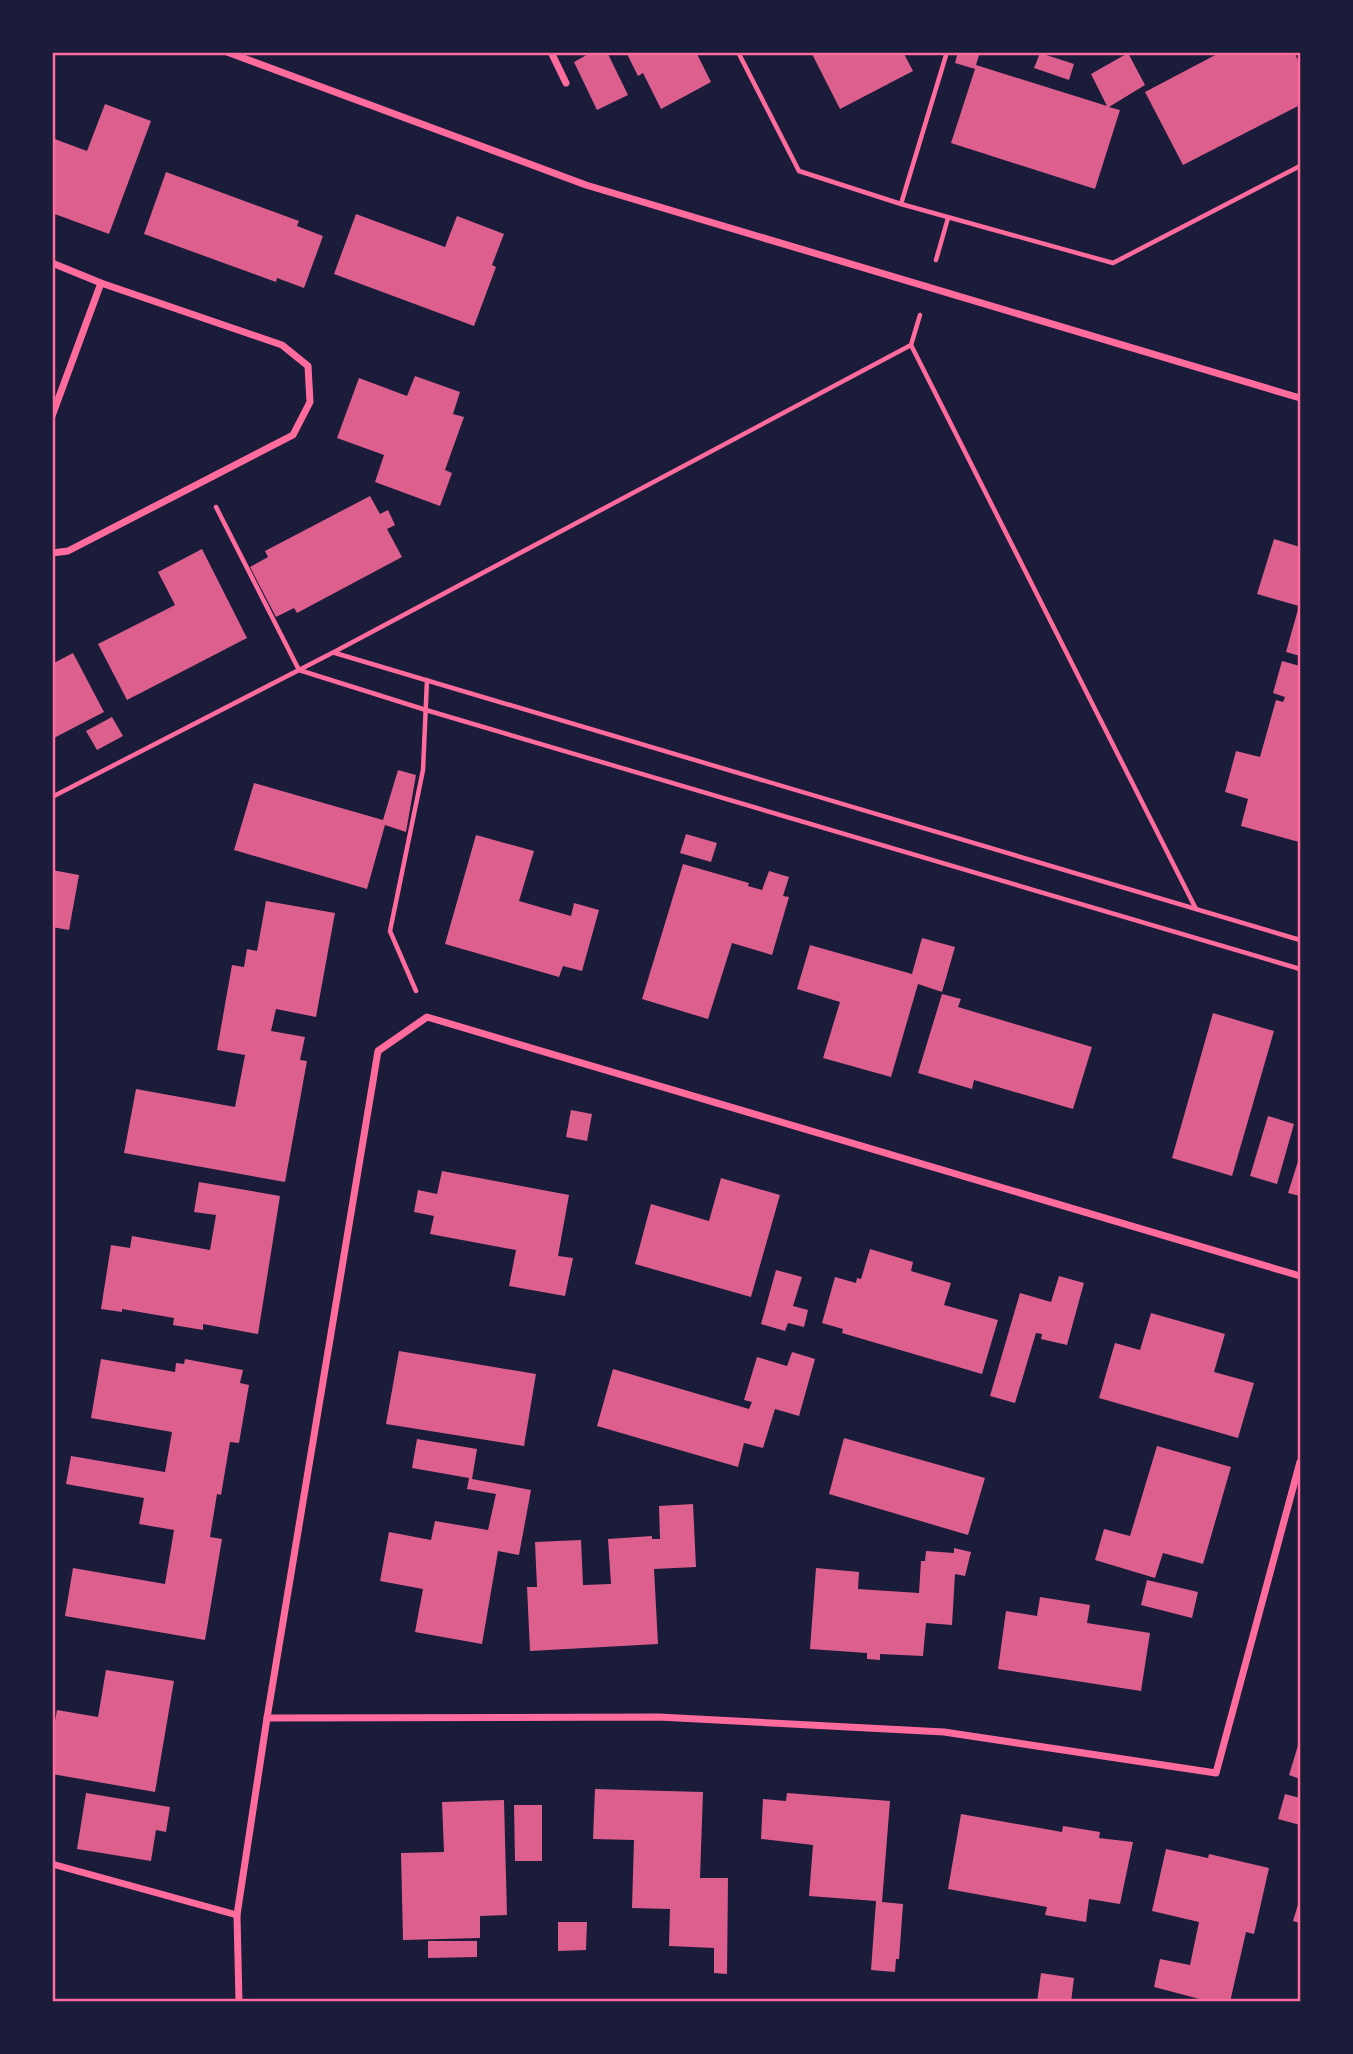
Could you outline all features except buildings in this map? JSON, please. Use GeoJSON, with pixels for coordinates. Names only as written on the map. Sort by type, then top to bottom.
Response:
{"type":"FeatureCollection","features":[{"type":"Feature","properties":{"kind":"street"},"geometry":{"type":"LineString","coordinates":[[227,52],[586,184],[1300,398]]}},
{"type":"Feature","properties":{"kind":"street"},"geometry":{"type":"LineString","coordinates":[[551,52],[566,83]]}},
{"type":"Feature","properties":{"kind":"street"},"geometry":{"type":"LineString","coordinates":[[52,263],[101,283],[282,345],[308,366],[310,402],[293,435],[68,551],[52,553]]}},
{"type":"Feature","properties":{"kind":"street"},"geometry":{"type":"LineString","coordinates":[[52,416],[101,283]]}},
{"type":"Feature","properties":{"kind":"street"},"geometry":{"type":"LineString","coordinates":[[239,2001],[237,1915],[267,1718],[378,1051],[427,1017],[1300,1276]]}},
{"type":"Feature","properties":{"kind":"street"},"geometry":{"type":"LineString","coordinates":[[267,1718],[659,1717],[930,1732],[1216,1773],[1300,1462]]}},
{"type":"Feature","properties":{"kind":"street"},"geometry":{"type":"LineString","coordinates":[[52,1864],[237,1915]]}},
{"type":"Feature","properties":{"kind":"path"},"geometry":{"type":"LineString","coordinates":[[738,52],[799,171],[901,204],[1113,263],[1300,166]]}},
{"type":"Feature","properties":{"kind":"path"},"geometry":{"type":"LineString","coordinates":[[901,204],[947,52]]}},
{"type":"Feature","properties":{"kind":"path"},"geometry":{"type":"LineString","coordinates":[[52,797],[334,652],[911,345],[1196,909]]}},
{"type":"Feature","properties":{"kind":"path"},"geometry":{"type":"LineString","coordinates":[[203,481],[299,670],[425,710],[1300,969]]}},
{"type":"Feature","properties":{"kind":"path"},"geometry":{"type":"LineString","coordinates":[[334,652],[1300,940]]}},
{"type":"Feature","properties":{"kind":"path"},"geometry":{"type":"LineString","coordinates":[[427,680],[423,770],[390,931],[427,1017]]}}]}
